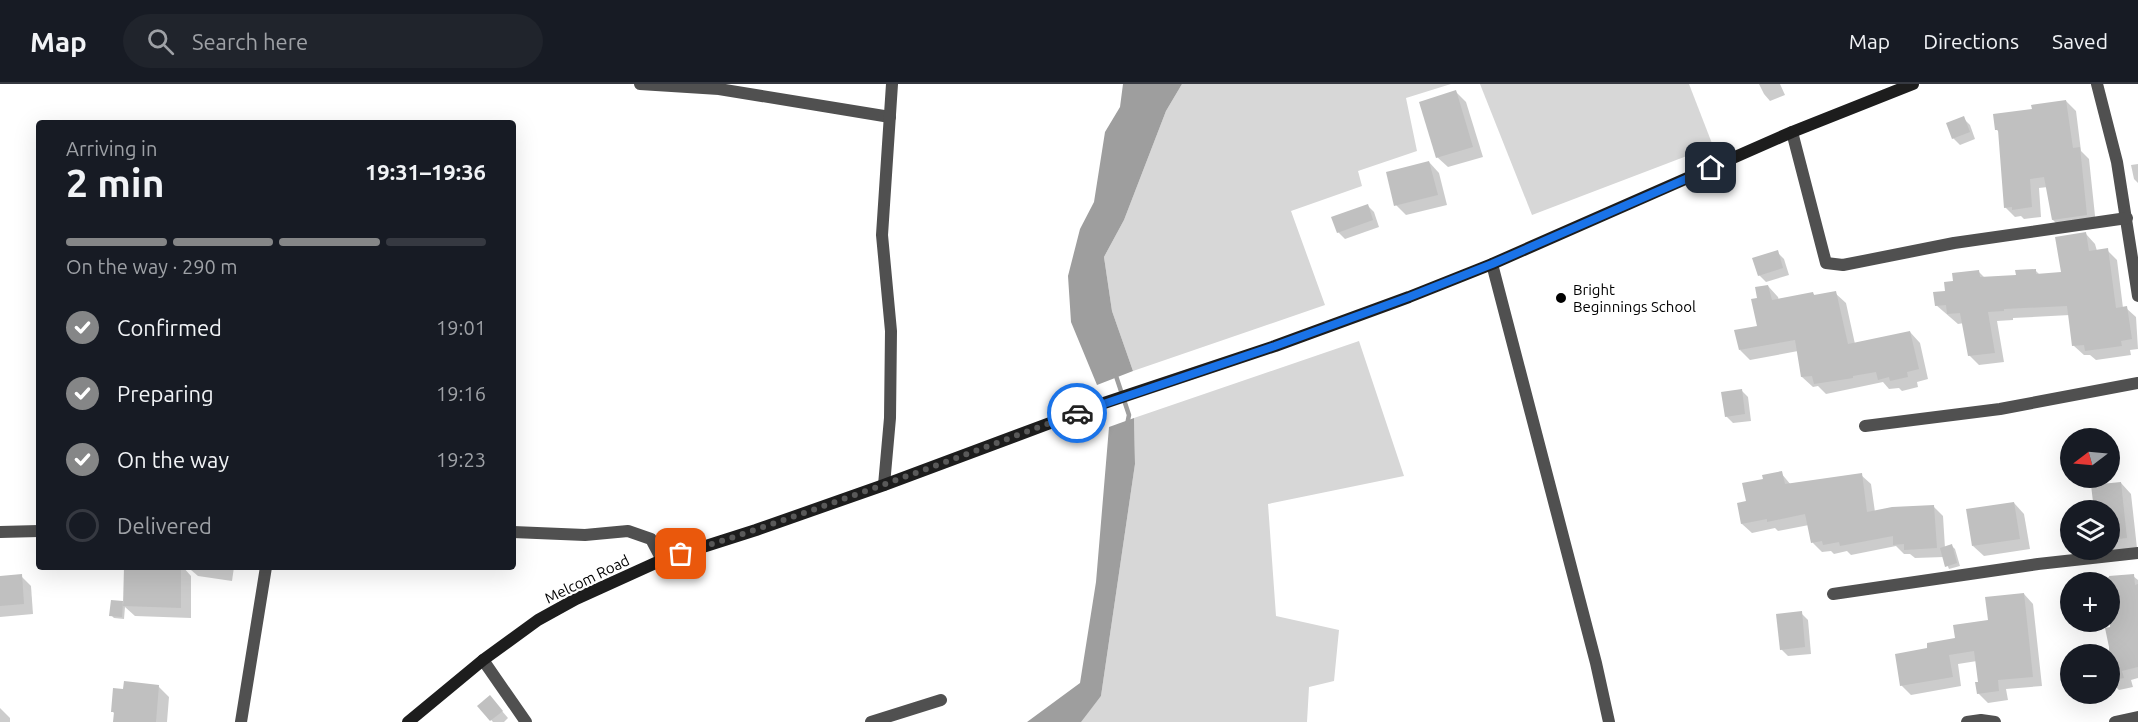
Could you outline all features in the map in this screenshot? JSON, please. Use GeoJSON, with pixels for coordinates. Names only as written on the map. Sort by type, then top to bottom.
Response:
{"type":"FeatureCollection","features":[{"type":"Feature","properties":{"kind":"main road","name":"Melcom Road"},"geometry":{"type":"LineString","coordinates":[[408,722],[483,660],[538,620],[576,599],[662,560],[884,485],[1101,404],[1275,346],[1409,297],[1492,264],[1792,132],[1913,84]]}},
{"type":"Feature","properties":{"kind":"street"},"geometry":{"type":"LineString","coordinates":[[640,84],[719,87],[890,117]]}},
{"type":"Feature","properties":{"kind":"street"},"geometry":{"type":"LineString","coordinates":[[884,485],[890,418],[891,331],[882,235],[892,84]]}},
{"type":"Feature","properties":{"kind":"street"},"geometry":{"type":"LineString","coordinates":[[2097,84],[2117,162],[2138,296]]}},
{"type":"Feature","properties":{"kind":"street"},"geometry":{"type":"LineString","coordinates":[[1792,132],[1826,263],[1843,265],[1954,243],[2127,218]]}},
{"type":"Feature","properties":{"kind":"street"},"geometry":{"type":"LineString","coordinates":[[1492,264],[1596,663],[1609,722]]}},
{"type":"Feature","properties":{"kind":"street"},"geometry":{"type":"LineString","coordinates":[[1865,426],[2000,409],[2138,383]]}},
{"type":"Feature","properties":{"kind":"street"},"geometry":{"type":"LineString","coordinates":[[0,532],[36,531]]}},
{"type":"Feature","properties":{"kind":"street"},"geometry":{"type":"LineString","coordinates":[[516,532],[585,535],[628,531],[651,538],[662,560]]}},
{"type":"Feature","properties":{"kind":"street"},"geometry":{"type":"LineString","coordinates":[[1833,594],[2038,564],[2138,553]]}},
{"type":"Feature","properties":{"kind":"street"},"geometry":{"type":"LineString","coordinates":[[241,722],[266,570]]}},
{"type":"Feature","properties":{"kind":"street"},"geometry":{"type":"LineString","coordinates":[[483,660],[526,722]]}},
{"type":"Feature","properties":{"kind":"street"},"geometry":{"type":"LineString","coordinates":[[871,722],[941,700]]}},
{"type":"Feature","properties":{"kind":"street"},"geometry":{"type":"LineString","coordinates":[[2115,722],[2138,717]]}},
{"type":"Feature","properties":{"kind":"street"},"geometry":{"type":"LineString","coordinates":[[1967,722],[1981,720],[1995,722]]}},
{"type":"Feature","properties":{"kind":"shaded area"},"geometry":{"type":"Polygon","coordinates":[[[1123,84],[1182,84],[1166,111],[1124,220],[1104,257],[1112,311],[1133,371],[1097,385],[1071,322],[1068,276],[1080,229],[1094,202],[1105,132],[1120,107],[1123,84]]]}},
{"type":"Feature","properties":{"kind":"shaded area"},"geometry":{"type":"Polygon","coordinates":[[[1182,84],[1451,84],[1406,98],[1417,151],[1358,171],[1362,186],[1291,211],[1325,305],[1133,371],[1112,311],[1104,257],[1124,220],[1166,111],[1182,84]]]}},
{"type":"Feature","properties":{"kind":"shaded area"},"geometry":{"type":"Polygon","coordinates":[[[1480,84],[1689,84],[1713,146],[1532,215],[1480,84]]]}},
{"type":"Feature","properties":{"kind":"shaded area"},"geometry":{"type":"Polygon","coordinates":[[[1359,341],[1404,476],[1268,504],[1276,616],[1339,630],[1334,681],[1309,687],[1307,722],[1080,722],[1101,696],[1135,464],[1134,418],[1359,341]]]}},
{"type":"Feature","properties":{"kind":"shaded area"},"geometry":{"type":"Polygon","coordinates":[[[1134,418],[1135,464],[1101,696],[1081,722],[1027,722],[1080,683],[1096,582],[1109,427],[1134,418]]]}},
{"type":"Feature","properties":{"kind":"building"},"geometry":{"type":"Polygon","coordinates":[[[1456,90],[1473,147],[1436,158],[1419,102],[1456,90]]]}},
{"type":"Feature","properties":{"kind":"building"},"geometry":{"type":"Polygon","coordinates":[[[2066,100],[2073,148],[2080,147],[2087,215],[2052,220],[2044,177],[2030,179],[2032,207],[2012,210],[2012,207],[2004,208],[1998,130],[1995,130],[1993,114],[2032,109],[2031,105],[2066,100]]]}},
{"type":"Feature","properties":{"kind":"building"},"geometry":{"type":"Polygon","coordinates":[[[1964,116],[1970,132],[1952,139],[1946,123],[1964,116]]]}},
{"type":"Feature","properties":{"kind":"building"},"geometry":{"type":"Polygon","coordinates":[[[1429,161],[1438,195],[1394,206],[1386,172],[1429,161]]]}},
{"type":"Feature","properties":{"kind":"building"},"geometry":{"type":"Polygon","coordinates":[[[1368,204],[1373,220],[1337,233],[1331,217],[1368,204]]]}},
{"type":"Feature","properties":{"kind":"building"},"geometry":{"type":"Polygon","coordinates":[[[2086,232],[2089,251],[2108,248],[2116,308],[2127,306],[2132,339],[2121,341],[2122,346],[2085,351],[2084,345],[2072,346],[2067,306],[2004,309],[2004,311],[1988,312],[1995,353],[1968,356],[1960,313],[1947,314],[1946,305],[1935,306],[1933,292],[1945,291],[1944,282],[1953,281],[1952,273],[1979,270],[1980,277],[2016,275],[2015,270],[2036,269],[2036,274],[2061,272],[2055,237],[2086,232]]]}},
{"type":"Feature","properties":{"kind":"building"},"geometry":{"type":"Polygon","coordinates":[[[1778,250],[1783,268],[1758,276],[1752,258],[1778,250]]]}},
{"type":"Feature","properties":{"kind":"building"},"geometry":{"type":"Polygon","coordinates":[[[1768,285],[1772,300],[1813,292],[1814,295],[1836,291],[1848,344],[1910,331],[1919,369],[1907,372],[1908,377],[1890,381],[1889,377],[1878,380],[1876,372],[1814,384],[1812,376],[1801,377],[1795,340],[1739,350],[1734,330],[1757,326],[1751,299],[1757,298],[1755,287],[1768,285]]]}},
{"type":"Feature","properties":{"kind":"building"},"geometry":{"type":"Polygon","coordinates":[[[1742,389],[1745,414],[1725,417],[1721,392],[1742,389]]]}},
{"type":"Feature","properties":{"kind":"building"},"geometry":{"type":"Polygon","coordinates":[[[1782,471],[1785,484],[1862,473],[1867,512],[1892,507],[1934,505],[1937,548],[1904,550],[1904,544],[1893,545],[1893,536],[1840,546],[1839,542],[1823,545],[1822,541],[1811,543],[1805,514],[1767,522],[1767,519],[1741,524],[1737,503],[1746,501],[1742,483],[1763,479],[1762,475],[1782,471]]]}},
{"type":"Feature","properties":{"kind":"building"},"geometry":{"type":"Polygon","coordinates":[[[2120,482],[2127,538],[2120,539],[2120,500],[2093,500],[2091,488],[2120,488],[2120,482]]]}},
{"type":"Feature","properties":{"kind":"building"},"geometry":{"type":"Polygon","coordinates":[[[2014,502],[2020,539],[1972,546],[1966,509],[2014,502]]]}},
{"type":"Feature","properties":{"kind":"building"},"geometry":{"type":"Polygon","coordinates":[[[1952,544],[1957,563],[1945,567],[1940,548],[1952,544]]]}},
{"type":"Feature","properties":{"kind":"building"},"geometry":{"type":"Polygon","coordinates":[[[124,570],[181,570],[181,608],[123,606],[124,570]]]}},
{"type":"Feature","properties":{"kind":"building"},"geometry":{"type":"Polygon","coordinates":[[[22,574],[24,604],[0,606],[0,576],[22,574]]]}},
{"type":"Feature","properties":{"kind":"building"},"geometry":{"type":"Polygon","coordinates":[[[2134,574],[2135,585],[2138,584],[2138,667],[2122,671],[2124,678],[2120,679],[2120,644],[2108,644],[2106,632],[2120,632],[2120,575],[2134,574]]]}},
{"type":"Feature","properties":{"kind":"building"},"geometry":{"type":"Polygon","coordinates":[[[2024,593],[2033,677],[1998,680],[1999,691],[1977,694],[1975,682],[1978,682],[1974,651],[1949,655],[1953,677],[1900,686],[1895,654],[1927,648],[1927,643],[1955,638],[1953,625],[1988,620],[1985,597],[2024,593]]]}},
{"type":"Feature","properties":{"kind":"building"},"geometry":{"type":"Polygon","coordinates":[[[111,600],[123,601],[122,617],[109,616],[111,600]]]}},
{"type":"Feature","properties":{"kind":"building"},"geometry":{"type":"Polygon","coordinates":[[[1802,611],[1805,647],[1780,650],[1776,614],[1802,611]]]}},
{"type":"Feature","properties":{"kind":"building"},"geometry":{"type":"Polygon","coordinates":[[[124,681],[159,685],[156,722],[113,722],[114,712],[111,712],[113,688],[123,689],[124,681]]]}},
{"type":"Feature","properties":{"kind":"building"},"geometry":{"type":"Polygon","coordinates":[[[490,695],[503,711],[490,721],[477,706],[490,695]]]}},
{"type":"Feature","properties":{"kind":"waterway"},"geometry":{"type":"LineString","coordinates":[[1115,373],[1129,415],[1127,425]]}},
{"type":"Feature","properties":{"kind":"way so far"},"geometry":{"type":"LineString","coordinates":[[681,554],[884,485],[1077,413]]}},
{"type":"Feature","properties":{"kind":"place","name":"Bright Beginnings School"},"geometry":{"type":"Point","coordinates":[1561,298]}},
{"type":"Feature","properties":{"kind":"route"},"geometry":{"type":"LineString","coordinates":[[1077,413],[1275,346],[1409,297],[1492,264],[1711,168]]}}]}
